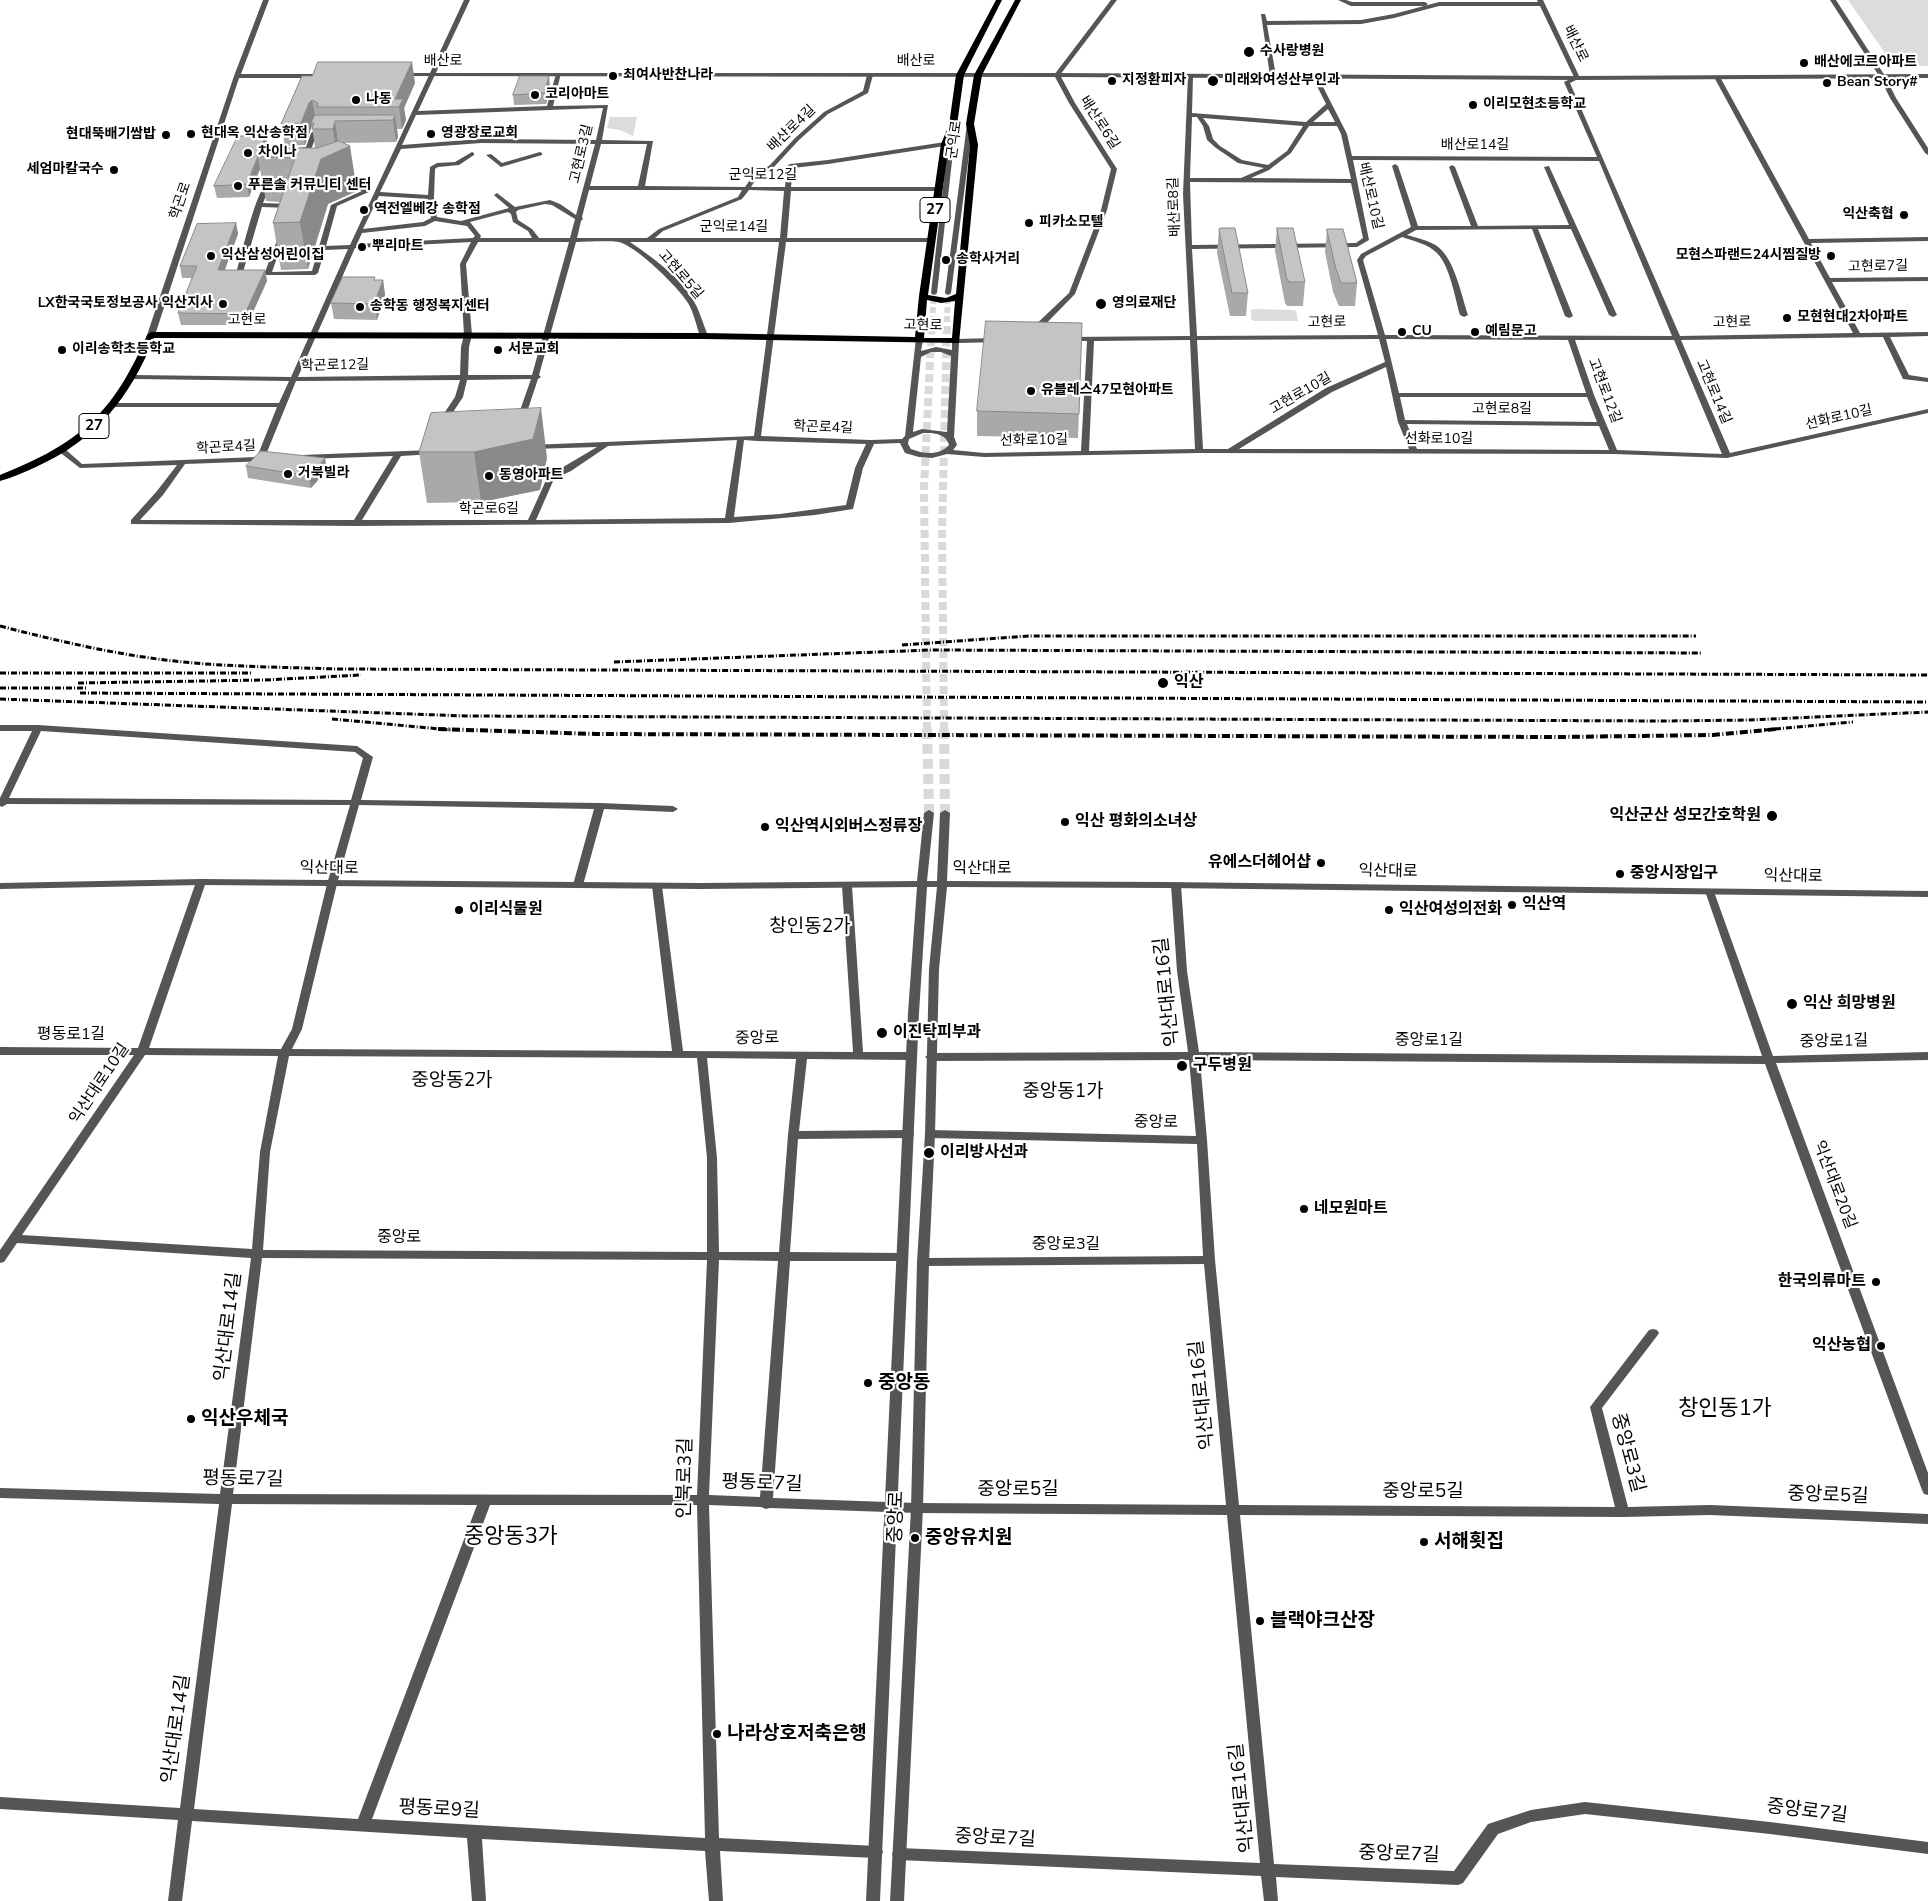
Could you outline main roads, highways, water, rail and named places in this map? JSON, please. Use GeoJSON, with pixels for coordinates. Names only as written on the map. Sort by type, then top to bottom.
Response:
{"type":"FeatureCollection","features":[{"type":"Feature","properties":{"kind":"main road","name":"군익로"},"geometry":{"type":"LineString","coordinates":[[923,296],[945,144],[953,125],[960,75],[999,0]]}},
{"type":"Feature","properties":{"kind":"main road","name":"군익로"},"geometry":{"type":"LineString","coordinates":[[959,296],[974,145],[970,124],[978,75],[1018,0]]}},
{"type":"Feature","properties":{"kind":"main road"},"geometry":{"type":"LineString","coordinates":[[923,296],[938,301],[953,300],[959,296]]}},
{"type":"Feature","properties":{"kind":"main road","name":"27"},"geometry":{"type":"LineString","coordinates":[[919,340],[923,296]]}},
{"type":"Feature","properties":{"kind":"main road","name":"고현로"},"geometry":{"type":"LineString","coordinates":[[151,334],[704,336],[956,341],[959,296]]}},
{"type":"Feature","properties":{"kind":"main road","name":"학곤로"},"geometry":{"type":"LineString","coordinates":[[0,478],[33,466],[62,451],[87,434],[113,406],[133,377],[151,334]]}},
{"type":"Feature","properties":{"kind":"tunnel"},"geometry":{"type":"LineString","coordinates":[[932,322],[934,293]]}},
{"type":"Feature","properties":{"kind":"tunnel"},"geometry":{"type":"LineString","coordinates":[[947,322],[948,293]]}},
{"type":"Feature","properties":{"kind":"tunnel"},"geometry":{"type":"LineString","coordinates":[[927,730],[924,488],[932,321]]}},
{"type":"Feature","properties":{"kind":"tunnel"},"geometry":{"type":"LineString","coordinates":[[944,730],[942,531],[947,321]]}},
{"type":"Feature","properties":{"kind":"tunnel"},"geometry":{"type":"LineString","coordinates":[[927,729],[929,813]]}},
{"type":"Feature","properties":{"kind":"tunnel"},"geometry":{"type":"LineString","coordinates":[[944,729],[945,813]]}},
{"type":"Feature","properties":{"kind":"railway"},"geometry":{"type":"LineString","coordinates":[[0,626],[82,646],[165,660],[229,665],[337,669],[1928,675]]}},
{"type":"Feature","properties":{"kind":"railway"},"geometry":{"type":"LineString","coordinates":[[902,645],[1028,636],[1696,636]]}},
{"type":"Feature","properties":{"kind":"railway"},"geometry":{"type":"LineString","coordinates":[[614,662],[931,650],[1702,653]]}},
{"type":"Feature","properties":{"kind":"railway"},"geometry":{"type":"LineString","coordinates":[[0,673],[252,673]]}},
{"type":"Feature","properties":{"kind":"railway"},"geometry":{"type":"LineString","coordinates":[[78,683],[265,680],[361,675]]}},
{"type":"Feature","properties":{"kind":"railway"},"geometry":{"type":"LineString","coordinates":[[0,688],[88,688]]}},
{"type":"Feature","properties":{"kind":"railway"},"geometry":{"type":"LineString","coordinates":[[80,693],[1928,702]]}},
{"type":"Feature","properties":{"kind":"railway"},"geometry":{"type":"LineString","coordinates":[[0,699],[466,716],[1665,721],[1749,720],[1928,712]]}},
{"type":"Feature","properties":{"kind":"railway"},"geometry":{"type":"LineString","coordinates":[[332,719],[441,729]]}},
{"type":"Feature","properties":{"kind":"railway"},"geometry":{"type":"LineString","coordinates":[[1764,730],[1853,722]]}},
{"type":"Feature","properties":{"kind":"railway"},"geometry":{"type":"LineString","coordinates":[[441,729],[596,734],[1557,737],[1713,735],[1777,729]]}},
{"type":"Feature","properties":{"kind":"railway"},"geometry":{"type":"LineString","coordinates":[[441,729],[451,730]]}},
{"type":"Feature","properties":{"kind":"place","name":"수사랑병원"},"geometry":{"type":"Point","coordinates":[1249,52]}},
{"type":"Feature","properties":{"kind":"place","name":"배산에코르아파트"},"geometry":{"type":"Point","coordinates":[1804,63]}},
{"type":"Feature","properties":{"kind":"place","name":"최여사반찬나라"},"geometry":{"type":"Point","coordinates":[613,76]}},
{"type":"Feature","properties":{"kind":"place","name":"지정환피자"},"geometry":{"type":"Point","coordinates":[1112,81]}},
{"type":"Feature","properties":{"kind":"place","name":"미래와여성산부인과"},"geometry":{"type":"Point","coordinates":[1213,81]}},
{"type":"Feature","properties":{"kind":"place","name":"Bean Story#"},"geometry":{"type":"Point","coordinates":[1827,83]}},
{"type":"Feature","properties":{"kind":"place","name":"코리아마트"},"geometry":{"type":"Point","coordinates":[535,95]}},
{"type":"Feature","properties":{"kind":"place","name":"나동"},"geometry":{"type":"Point","coordinates":[356,100]}},
{"type":"Feature","properties":{"kind":"place","name":"이리모현초등학교"},"geometry":{"type":"Point","coordinates":[1473,105]}},
{"type":"Feature","properties":{"kind":"place","name":"현대옥 익산송학점"},"geometry":{"type":"Point","coordinates":[191,134]}},
{"type":"Feature","properties":{"kind":"place","name":"영광장로교회"},"geometry":{"type":"Point","coordinates":[431,134]}},
{"type":"Feature","properties":{"kind":"place","name":"현대뚝배기쌈밥"},"geometry":{"type":"Point","coordinates":[166,135]}},
{"type":"Feature","properties":{"kind":"place","name":"차이나"},"geometry":{"type":"Point","coordinates":[248,153]}},
{"type":"Feature","properties":{"kind":"place","name":"세엄마칼국수"},"geometry":{"type":"Point","coordinates":[114,170]}},
{"type":"Feature","properties":{"kind":"place","name":"푸른솔 커뮤니티 센터"},"geometry":{"type":"Point","coordinates":[238,186]}},
{"type":"Feature","properties":{"kind":"place","name":"역전엘베강 송학점"},"geometry":{"type":"Point","coordinates":[364,210]}},
{"type":"Feature","properties":{"kind":"place","name":"익산축협"},"geometry":{"type":"Point","coordinates":[1904,215]}},
{"type":"Feature","properties":{"kind":"place","name":"피카소모텔"},"geometry":{"type":"Point","coordinates":[1029,223]}},
{"type":"Feature","properties":{"kind":"place","name":"뿌리마트"},"geometry":{"type":"Point","coordinates":[362,247]}},
{"type":"Feature","properties":{"kind":"place","name":"익산삼성어린이집"},"geometry":{"type":"Point","coordinates":[211,256]}},
{"type":"Feature","properties":{"kind":"place","name":"모현스파랜드24시찜질방"},"geometry":{"type":"Point","coordinates":[1831,256]}},
{"type":"Feature","properties":{"kind":"place","name":"송학사거리"},"geometry":{"type":"Point","coordinates":[946,260]}},
{"type":"Feature","properties":{"kind":"place","name":"LX한국국토정보공사 익산지사"},"geometry":{"type":"Point","coordinates":[223,304]}},
{"type":"Feature","properties":{"kind":"place","name":"영의료재단"},"geometry":{"type":"Point","coordinates":[1101,304]}},
{"type":"Feature","properties":{"kind":"place","name":"송학동 행정복지센터"},"geometry":{"type":"Point","coordinates":[360,307]}},
{"type":"Feature","properties":{"kind":"place","name":"모현현대2차아파트"},"geometry":{"type":"Point","coordinates":[1787,318]}},
{"type":"Feature","properties":{"kind":"place","name":"CU"},"geometry":{"type":"Point","coordinates":[1402,332]}},
{"type":"Feature","properties":{"kind":"place","name":"예림문고"},"geometry":{"type":"Point","coordinates":[1475,332]}},
{"type":"Feature","properties":{"kind":"place","name":"이리송학초등학교"},"geometry":{"type":"Point","coordinates":[62,350]}},
{"type":"Feature","properties":{"kind":"place","name":"서문교회"},"geometry":{"type":"Point","coordinates":[498,350]}},
{"type":"Feature","properties":{"kind":"place","name":"유블레스47모현아파트"},"geometry":{"type":"Point","coordinates":[1031,391]}},
{"type":"Feature","properties":{"kind":"place","name":"거북빌라"},"geometry":{"type":"Point","coordinates":[288,474]}},
{"type":"Feature","properties":{"kind":"place","name":"동영아파트"},"geometry":{"type":"Point","coordinates":[489,476]}},
{"type":"Feature","properties":{"kind":"place","name":"익산"},"geometry":{"type":"Point","coordinates":[1163,683]}},
{"type":"Feature","properties":{"kind":"place","name":"익산군산 성모간호학원"},"geometry":{"type":"Point","coordinates":[1772,816]}},
{"type":"Feature","properties":{"kind":"place","name":"익산 평화의소녀상"},"geometry":{"type":"Point","coordinates":[1065,822]}},
{"type":"Feature","properties":{"kind":"place","name":"익산역시외버스정류장"},"geometry":{"type":"Point","coordinates":[765,827]}},
{"type":"Feature","properties":{"kind":"place","name":"유에스더헤어샵"},"geometry":{"type":"Point","coordinates":[1321,863]}},
{"type":"Feature","properties":{"kind":"place","name":"중앙시장입구"},"geometry":{"type":"Point","coordinates":[1620,874]}},
{"type":"Feature","properties":{"kind":"place","name":"익산역"},"geometry":{"type":"Point","coordinates":[1512,905]}},
{"type":"Feature","properties":{"kind":"place","name":"이리식물원"},"geometry":{"type":"Point","coordinates":[459,910]}},
{"type":"Feature","properties":{"kind":"place","name":"익산여성의전화"},"geometry":{"type":"Point","coordinates":[1389,910]}},
{"type":"Feature","properties":{"kind":"place","name":"익산 희망병원"},"geometry":{"type":"Point","coordinates":[1792,1004]}},
{"type":"Feature","properties":{"kind":"place","name":"이진탁피부과"},"geometry":{"type":"Point","coordinates":[882,1033]}},
{"type":"Feature","properties":{"kind":"place","name":"구두병원"},"geometry":{"type":"Point","coordinates":[1182,1066]}},
{"type":"Feature","properties":{"kind":"place","name":"이리방사선과"},"geometry":{"type":"Point","coordinates":[929,1153]}},
{"type":"Feature","properties":{"kind":"place","name":"네모원마트"},"geometry":{"type":"Point","coordinates":[1304,1209]}},
{"type":"Feature","properties":{"kind":"place","name":"한국의류마트"},"geometry":{"type":"Point","coordinates":[1876,1282]}},
{"type":"Feature","properties":{"kind":"place","name":"익산농협"},"geometry":{"type":"Point","coordinates":[1881,1346]}},
{"type":"Feature","properties":{"kind":"place","name":"중앙동"},"geometry":{"type":"Point","coordinates":[868,1383]}},
{"type":"Feature","properties":{"kind":"place","name":"익산우체국"},"geometry":{"type":"Point","coordinates":[191,1419]}},
{"type":"Feature","properties":{"kind":"place","name":"중앙유치원"},"geometry":{"type":"Point","coordinates":[915,1538]}},
{"type":"Feature","properties":{"kind":"place","name":"서해횟집"},"geometry":{"type":"Point","coordinates":[1424,1542]}},
{"type":"Feature","properties":{"kind":"place","name":"블랙야크산장"},"geometry":{"type":"Point","coordinates":[1260,1621]}},
{"type":"Feature","properties":{"kind":"place","name":"나라상호저축은행"},"geometry":{"type":"Point","coordinates":[717,1734]}},
{"type":"Feature","properties":{"kind":"district","name":"창인동2가"},"geometry":{"type":"Point","coordinates":[810,927]}},
{"type":"Feature","properties":{"kind":"district","name":"중앙동2가"},"geometry":{"type":"Point","coordinates":[452,1081]}},
{"type":"Feature","properties":{"kind":"district","name":"중앙동1가"},"geometry":{"type":"Point","coordinates":[1063,1092]}},
{"type":"Feature","properties":{"kind":"district","name":"창인동1가"},"geometry":{"type":"Point","coordinates":[1725,1410]}},
{"type":"Feature","properties":{"kind":"district","name":"중앙동3가"},"geometry":{"type":"Point","coordinates":[511,1538]}}]}
